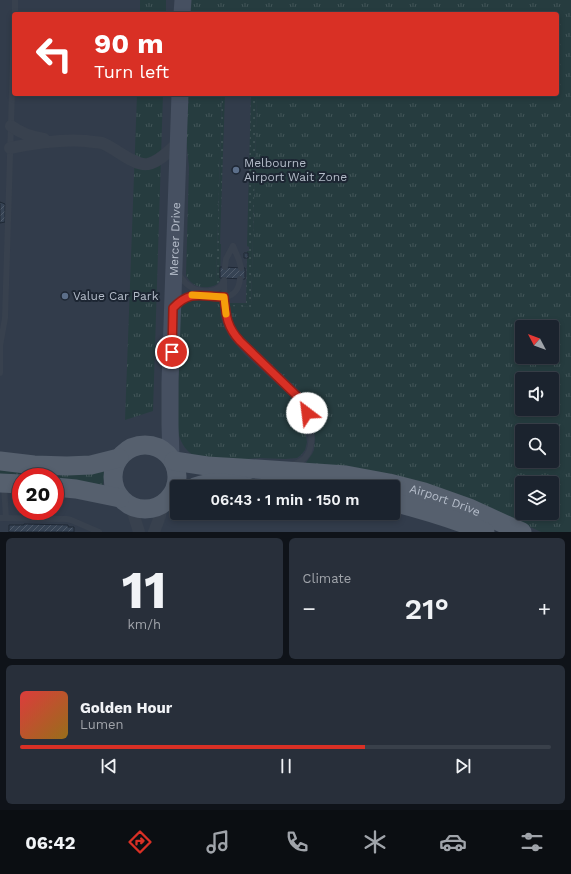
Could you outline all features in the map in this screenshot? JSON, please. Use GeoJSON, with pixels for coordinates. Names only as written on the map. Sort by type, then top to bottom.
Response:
{"type":"FeatureCollection","features":[{"type":"Feature","properties":{"kind":"main road"},"geometry":{"type":"LineString","coordinates":[[126,502],[116,492],[113,470],[119,458],[126,451],[134,447],[152,445],[160,448],[173,459],[178,480]]}},
{"type":"Feature","properties":{"kind":"main road"},"geometry":{"type":"LineString","coordinates":[[0,461],[34,465],[73,466],[91,465],[119,458]]}},
{"type":"Feature","properties":{"kind":"main road","name":"Airport Drive"},"geometry":{"type":"LineString","coordinates":[[173,459],[207,466],[346,475],[389,483],[424,492],[469,508],[522,532]]}},
{"type":"Feature","properties":{"kind":"main road"},"geometry":{"type":"LineString","coordinates":[[64,488],[76,489],[126,502],[142,510],[152,509],[170,497]]}},
{"type":"Feature","properties":{"kind":"main road","name":"Airport Drive"},"geometry":{"type":"LineString","coordinates":[[400,504],[443,516],[485,532]]}},
{"type":"Feature","properties":{"kind":"street"},"geometry":{"type":"LineString","coordinates":[[182,12],[183,0]]}},
{"type":"Feature","properties":{"kind":"street","name":"Mercer Drive"},"geometry":{"type":"LineString","coordinates":[[173,459],[170,425],[170,382],[180,96]]}},
{"type":"Feature","properties":{"kind":"street"},"geometry":{"type":"LineString","coordinates":[[11,126],[29,136],[55,141]]}},
{"type":"Feature","properties":{"kind":"street"},"geometry":{"type":"LineString","coordinates":[[10,148],[55,141],[80,140],[102,143],[133,161],[145,165],[156,161],[178,143]]}},
{"type":"Feature","properties":{"kind":"street"},"geometry":{"type":"LineString","coordinates":[[154,532],[160,516],[170,498]]}},
{"type":"Feature","properties":{"kind":"street"},"geometry":{"type":"LineString","coordinates":[[126,502],[137,532]]}},
{"type":"Feature","properties":{"kind":"lane"},"geometry":{"type":"LineString","coordinates":[[15,0],[15,12]]}},
{"type":"Feature","properties":{"kind":"lane"},"geometry":{"type":"LineString","coordinates":[[0,373],[0,346],[5,318],[12,93]]}},
{"type":"Feature","properties":{"kind":"lane"},"geometry":{"type":"LineString","coordinates":[[225,267],[226,259],[233,246],[239,260],[240,268]]}},
{"type":"Feature","properties":{"kind":"lane"},"geometry":{"type":"LineString","coordinates":[[174,268],[187,284],[198,290],[216,290],[221,286],[224,279],[226,319],[233,334],[302,402],[310,425],[311,447],[304,459],[275,471]]}},
{"type":"Feature","properties":{"kind":"lane"},"geometry":{"type":"LineString","coordinates":[[173,308],[181,300],[190,296],[197,295],[224,297],[231,295],[237,290],[240,279]]}},
{"type":"Feature","properties":{"kind":"lane"},"geometry":{"type":"LineString","coordinates":[[8,483],[3,518],[50,518],[71,520],[99,532]]}},
{"type":"Feature","properties":{"kind":"shaded area"},"geometry":{"type":"Polygon","coordinates":[[[0,0],[571,0],[571,532],[0,532],[0,0]]]}},
{"type":"Feature","properties":{"kind":"green space"},"geometry":{"type":"Polygon","coordinates":[[[140,0],[166,0],[166,12],[140,12],[140,0]]]}},
{"type":"Feature","properties":{"kind":"green space"},"geometry":{"type":"Polygon","coordinates":[[[189,0],[571,0],[571,532],[541,532],[515,520],[559,520],[559,476],[515,476],[515,520],[400,489],[400,480],[367,480],[305,464],[314,450],[315,438],[312,412],[307,400],[303,394],[241,335],[233,322],[230,306],[251,306],[257,96],[559,96],[559,12],[188,12],[189,0]]]}},
{"type":"Feature","properties":{"kind":"green space"},"geometry":{"type":"Polygon","coordinates":[[[137,96],[163,96],[153,411],[125,420],[137,96]]]}},
{"type":"Feature","properties":{"kind":"green space"},"geometry":{"type":"Polygon","coordinates":[[[186,96],[222,96],[216,285],[207,287],[195,285],[186,275],[189,167],[185,129],[189,102],[185,100],[186,96]]]}},
{"type":"Feature","properties":{"kind":"green space"},"geometry":{"type":"Polygon","coordinates":[[[222,96],[225,96],[220,281],[216,285],[222,96]]]}},
{"type":"Feature","properties":{"kind":"green space"},"geometry":{"type":"Polygon","coordinates":[[[251,96],[257,96],[251,307],[229,306],[229,303],[246,303],[247,251],[249,251],[249,247],[247,245],[251,96]]]}},
{"type":"Feature","properties":{"kind":"green space"},"geometry":{"type":"Polygon","coordinates":[[[191,299],[216,299],[220,301],[220,313],[223,325],[230,338],[245,355],[293,399],[299,407],[303,416],[307,442],[305,450],[297,458],[234,460],[193,455],[183,444],[178,431],[179,325],[182,307],[191,299]]]}},
{"type":"Feature","properties":{"kind":"green space"},"geometry":{"type":"Polygon","coordinates":[[[0,466],[42,468],[12,468],[12,477],[0,477],[0,466]]]}},
{"type":"Feature","properties":{"kind":"green space"},"geometry":{"type":"Polygon","coordinates":[[[64,469],[105,471],[103,485],[64,481],[64,469]]]}},
{"type":"Feature","properties":{"kind":"building"},"geometry":{"type":"Polygon","coordinates":[[[0,202],[5,204],[5,222],[0,223],[0,202]]]}},
{"type":"Feature","properties":{"kind":"building"},"geometry":{"type":"Polygon","coordinates":[[[244,253],[248,253],[248,258],[244,258],[244,253]]]}},
{"type":"Feature","properties":{"kind":"building"},"geometry":{"type":"Polygon","coordinates":[[[220,267],[245,268],[245,279],[220,278],[220,267]]]}},
{"type":"Feature","properties":{"kind":"building"},"geometry":{"type":"Polygon","coordinates":[[[9,525],[68,525],[68,527],[74,527],[74,532],[9,532],[9,525]]]}},
{"type":"Feature","properties":{"kind":"slow traffic"},"geometry":{"type":"LineString","coordinates":[[192,295],[224,297],[226,314]]}},
{"type":"Feature","properties":{"kind":"place","name":"Melbourne Airport Wait Zone"},"geometry":{"type":"Point","coordinates":[236,170]}},
{"type":"Feature","properties":{"kind":"place","name":"Value Car Park"},"geometry":{"type":"Point","coordinates":[65,296]}},
{"type":"Feature","properties":{"kind":"route"},"geometry":{"type":"LineString","coordinates":[[172,352],[173,308],[181,300],[193,295],[224,297],[226,319],[233,334],[297,396],[302,402],[307,413]]}}]}
